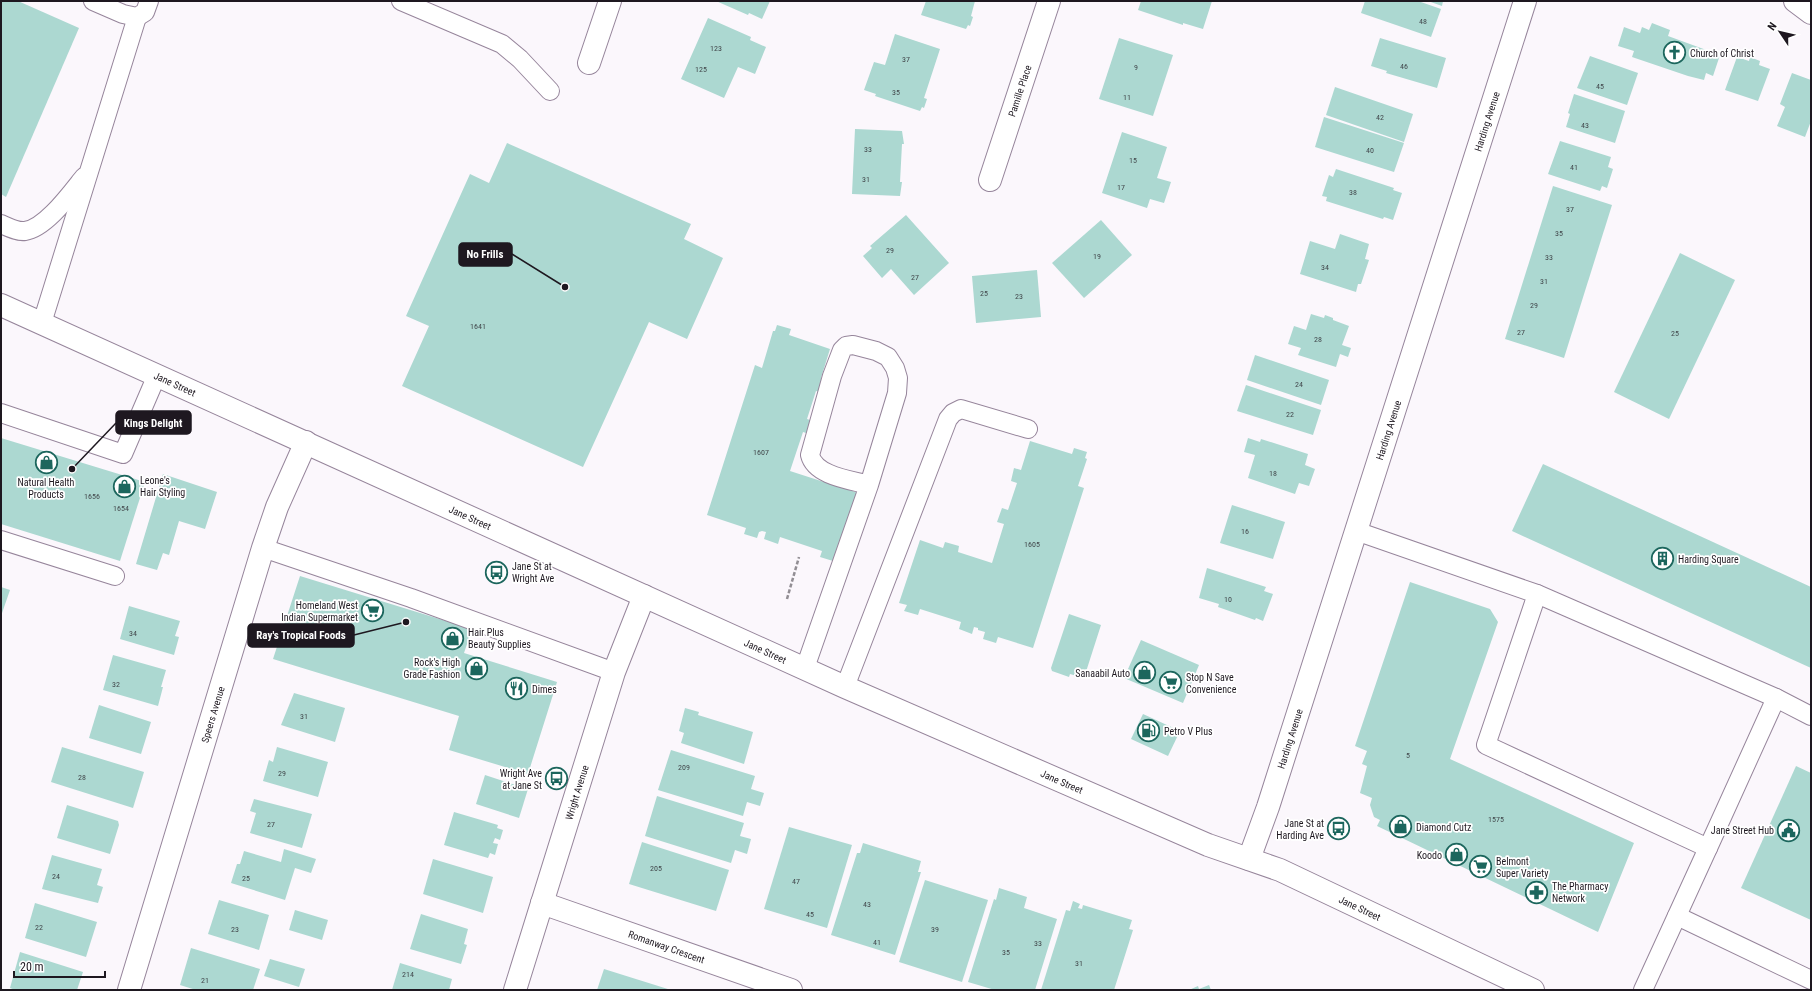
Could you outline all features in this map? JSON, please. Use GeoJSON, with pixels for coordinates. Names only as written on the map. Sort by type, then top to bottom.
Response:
{"type":"FeatureCollection","features":[{"type":"Feature","properties":{"kind":"street"},"geometry":{"type":"LineString","coordinates":[[589,63],[610,1]]}},
{"type":"Feature","properties":{"kind":"street","name":"Pamille Place"},"geometry":{"type":"LineString","coordinates":[[990,180],[1048,1]]}},
{"type":"Feature","properties":{"kind":"street","name":"Harding Avenue"},"geometry":{"type":"LineString","coordinates":[[1249,859],[1268,808],[1524,1]]}},
{"type":"Feature","properties":{"kind":"street"},"geometry":{"type":"LineString","coordinates":[[1795,1],[1811,13]]}},
{"type":"Feature","properties":{"kind":"street","name":"Jane Street"},"geometry":{"type":"LineString","coordinates":[[1,305],[845,687],[1208,846],[1280,870],[1533,990]]}},
{"type":"Feature","properties":{"kind":"street","name":"Speers Avenue"},"geometry":{"type":"LineString","coordinates":[[129,990],[263,548],[277,507],[306,442]]}},
{"type":"Feature","properties":{"kind":"street","name":"Wright Avenue"},"geometry":{"type":"LineString","coordinates":[[515,990],[614,672],[644,596]]}},
{"type":"Feature","properties":{"kind":"street","name":"Romanway Crescent"},"geometry":{"type":"LineString","coordinates":[[542,903],[791,990]]}},
{"type":"Feature","properties":{"kind":"lane"},"geometry":{"type":"LineString","coordinates":[[93,1],[123,14],[137,17]]}},
{"type":"Feature","properties":{"kind":"lane"},"geometry":{"type":"LineString","coordinates":[[42,323],[137,17],[145,12],[148,1]]}},
{"type":"Feature","properties":{"kind":"lane"},"geometry":{"type":"LineString","coordinates":[[401,1],[502,44],[520,59],[550,91]]}},
{"type":"Feature","properties":{"kind":"lane"},"geometry":{"type":"LineString","coordinates":[[1,224],[24,231],[35,228],[68,197],[90,170]]}},
{"type":"Feature","properties":{"kind":"lane"},"geometry":{"type":"LineString","coordinates":[[805,668],[869,485],[898,393],[898,378],[895,368],[888,357],[876,351],[853,345],[846,346],[842,350],[832,376],[810,455],[812,462],[816,466],[830,473],[869,485]]}},
{"type":"Feature","properties":{"kind":"lane"},"geometry":{"type":"LineString","coordinates":[[1,414],[123,454],[157,375]]}},
{"type":"Feature","properties":{"kind":"lane"},"geometry":{"type":"LineString","coordinates":[[845,687],[948,419],[953,413],[961,409],[1028,429]]}},
{"type":"Feature","properties":{"kind":"lane"},"geometry":{"type":"LineString","coordinates":[[1356,530],[1537,594],[1776,698],[1811,716]]}},
{"type":"Feature","properties":{"kind":"lane"},"geometry":{"type":"LineString","coordinates":[[1,540],[115,576]]}},
{"type":"Feature","properties":{"kind":"lane"},"geometry":{"type":"LineString","coordinates":[[263,548],[411,598],[614,672]]}},
{"type":"Feature","properties":{"kind":"lane"},"geometry":{"type":"LineString","coordinates":[[1537,594],[1486,744],[1708,848]]}},
{"type":"Feature","properties":{"kind":"lane"},"geometry":{"type":"LineString","coordinates":[[1643,990],[1776,698]]}},
{"type":"Feature","properties":{"kind":"lane"},"geometry":{"type":"LineString","coordinates":[[1677,916],[1811,980]]}},
{"type":"Feature","properties":{"kind":"path"},"geometry":{"type":"LineString","coordinates":[[787,599],[799,557]]}},
{"type":"Feature","properties":{"kind":"building"},"geometry":{"type":"Polygon","coordinates":[[[1,1],[18,1],[79,28],[6,197],[1,194],[1,1]]]}},
{"type":"Feature","properties":{"kind":"building"},"geometry":{"type":"Polygon","coordinates":[[[716,1],[770,1],[762,19],[749,13],[748,15],[716,1]]]}},
{"type":"Feature","properties":{"kind":"building"},"geometry":{"type":"Polygon","coordinates":[[[926,1],[975,1],[970,26],[968,25],[966,29],[921,15],[926,1]]]}},
{"type":"Feature","properties":{"kind":"building"},"geometry":{"type":"Polygon","coordinates":[[[1141,1],[1212,1],[1203,29],[1183,23],[1183,25],[1138,10],[1141,1]]]}},
{"type":"Feature","properties":{"kind":"building"},"geometry":{"type":"Polygon","coordinates":[[[1365,1],[1418,1],[1441,9],[1431,37],[1361,13],[1365,1]]]}},
{"type":"Feature","properties":{"kind":"building"},"geometry":{"type":"Polygon","coordinates":[[[1428,1],[1443,1],[1442,6],[1428,1]]]}},
{"type":"Feature","properties":{"kind":"building"},"geometry":{"type":"Polygon","coordinates":[[[708,18],[751,37],[750,40],[766,47],[755,74],[738,67],[724,98],[681,79],[708,18]]]}},
{"type":"Feature","properties":{"kind":"building","name":"Church of Christ"},"geometry":{"type":"Polygon","coordinates":[[[1652,23],[1670,30],[1668,36],[1720,55],[1713,76],[1706,73],[1704,80],[1688,76],[1632,57],[1634,51],[1618,46],[1624,27],[1640,33],[1642,27],[1649,30],[1652,23]]]}},
{"type":"Feature","properties":{"kind":"building"},"geometry":{"type":"Polygon","coordinates":[[[895,34],[940,49],[924,98],[927,99],[924,108],[922,107],[920,111],[875,96],[876,94],[864,90],[874,62],[885,65],[895,34]]]}},
{"type":"Feature","properties":{"kind":"building"},"geometry":{"type":"Polygon","coordinates":[[[1119,38],[1173,55],[1153,116],[1099,99],[1119,38]]]}},
{"type":"Feature","properties":{"kind":"building"},"geometry":{"type":"Polygon","coordinates":[[[1380,38],[1446,58],[1437,88],[1386,73],[1387,71],[1371,66],[1380,38]]]}},
{"type":"Feature","properties":{"kind":"building"},"geometry":{"type":"Polygon","coordinates":[[[1590,56],[1638,73],[1627,105],[1577,88],[1590,56]]]}},
{"type":"Feature","properties":{"kind":"building"},"geometry":{"type":"Polygon","coordinates":[[[1737,57],[1749,61],[1750,57],[1760,61],[1759,65],[1770,69],[1758,101],[1725,90],[1737,57]]]}},
{"type":"Feature","properties":{"kind":"building"},"geometry":{"type":"Polygon","coordinates":[[[1792,73],[1811,80],[1811,121],[1805,137],[1777,126],[1785,107],[1780,104],[1792,73]]]}},
{"type":"Feature","properties":{"kind":"building"},"geometry":{"type":"Polygon","coordinates":[[[1335,87],[1413,114],[1404,142],[1326,115],[1335,87]]]}},
{"type":"Feature","properties":{"kind":"building"},"geometry":{"type":"Polygon","coordinates":[[[1574,94],[1625,111],[1615,143],[1566,127],[1570,114],[1568,113],[1574,94]]]}},
{"type":"Feature","properties":{"kind":"building"},"geometry":{"type":"Polygon","coordinates":[[[1324,117],[1404,143],[1394,172],[1315,147],[1324,117]]]}},
{"type":"Feature","properties":{"kind":"building"},"geometry":{"type":"Polygon","coordinates":[[[855,129],[902,131],[904,144],[902,144],[900,182],[902,182],[900,196],[852,194],[855,129]]]}},
{"type":"Feature","properties":{"kind":"building"},"geometry":{"type":"Polygon","coordinates":[[[1122,132],[1167,147],[1157,178],[1171,182],[1164,203],[1150,199],[1147,208],[1102,193],[1122,132]]]}},
{"type":"Feature","properties":{"kind":"building"},"geometry":{"type":"Polygon","coordinates":[[[1560,141],[1611,157],[1608,167],[1613,169],[1607,188],[1602,186],[1600,191],[1548,174],[1560,141]]]}},
{"type":"Feature","properties":{"kind":"building"},"geometry":{"type":"Polygon","coordinates":[[[507,143],[691,224],[684,239],[723,258],[687,339],[649,322],[583,467],[402,386],[429,326],[406,316],[470,174],[489,183],[507,143]]]}},
{"type":"Feature","properties":{"kind":"building"},"geometry":{"type":"Polygon","coordinates":[[[1336,169],[1394,188],[1393,190],[1402,193],[1393,220],[1384,217],[1383,219],[1326,201],[1327,197],[1322,196],[1329,175],[1333,177],[1336,169]]]}},
{"type":"Feature","properties":{"kind":"building"},"geometry":{"type":"Polygon","coordinates":[[[1553,186],[1612,205],[1564,358],[1505,339],[1553,186]]]}},
{"type":"Feature","properties":{"kind":"building"},"geometry":{"type":"Polygon","coordinates":[[[906,215],[949,263],[914,295],[891,269],[882,278],[863,256],[872,248],[870,246],[906,215]]]}},
{"type":"Feature","properties":{"kind":"building"},"geometry":{"type":"Polygon","coordinates":[[[1101,220],[1132,255],[1084,298],[1052,263],[1101,220]]]}},
{"type":"Feature","properties":{"kind":"building"},"geometry":{"type":"Polygon","coordinates":[[[1340,234],[1369,244],[1365,259],[1369,260],[1361,284],[1358,284],[1356,292],[1300,274],[1310,241],[1335,249],[1340,234]]]}},
{"type":"Feature","properties":{"kind":"building"},"geometry":{"type":"Polygon","coordinates":[[[1680,253],[1735,280],[1669,419],[1614,392],[1680,253]]]}},
{"type":"Feature","properties":{"kind":"building"},"geometry":{"type":"Polygon","coordinates":[[[1037,270],[1041,317],[976,323],[972,276],[1037,270]]]}},
{"type":"Feature","properties":{"kind":"building"},"geometry":{"type":"Polygon","coordinates":[[[1311,314],[1324,318],[1325,315],[1333,318],[1333,320],[1349,326],[1342,345],[1351,348],[1348,357],[1340,354],[1336,367],[1298,355],[1301,348],[1288,344],[1294,326],[1306,330],[1311,314]]]}},
{"type":"Feature","properties":{"kind":"building"},"geometry":{"type":"Polygon","coordinates":[[[777,325],[791,329],[789,335],[830,349],[821,378],[827,380],[823,393],[816,391],[807,419],[813,421],[809,434],[803,432],[790,471],[824,482],[827,476],[840,480],[838,486],[861,494],[841,556],[835,554],[833,561],[820,557],[822,551],[780,537],[778,544],[764,539],[766,532],[762,531],[759,532],[757,538],[744,534],[746,528],[707,515],[755,365],[762,368],[773,331],[775,331],[777,325]]]}},
{"type":"Feature","properties":{"kind":"building"},"geometry":{"type":"Polygon","coordinates":[[[1255,355],[1329,380],[1321,405],[1247,380],[1255,355]]]}},
{"type":"Feature","properties":{"kind":"building"},"geometry":{"type":"Polygon","coordinates":[[[1246,385],[1321,410],[1313,435],[1237,411],[1246,385]]]}},
{"type":"Feature","properties":{"kind":"building"},"geometry":{"type":"Polygon","coordinates":[[[1,438],[145,482],[120,561],[1,524],[1,438]]]}},
{"type":"Feature","properties":{"kind":"building"},"geometry":{"type":"Polygon","coordinates":[[[1248,438],[1260,442],[1261,439],[1308,454],[1305,465],[1315,469],[1309,486],[1299,483],[1295,494],[1248,478],[1255,455],[1244,452],[1248,438]]]}},
{"type":"Feature","properties":{"kind":"building"},"geometry":{"type":"Polygon","coordinates":[[[1030,441],[1072,454],[1074,448],[1087,452],[1085,458],[1087,459],[1078,486],[1084,488],[1033,648],[998,637],[996,643],[983,639],[985,632],[978,630],[978,628],[974,627],[972,634],[959,629],[961,622],[920,609],[918,615],[904,611],[907,605],[899,603],[920,540],[943,548],[945,542],[959,546],[958,552],[992,563],[1004,524],[997,522],[1002,508],[1008,510],[1017,483],[1011,481],[1014,468],[1021,470],[1030,441]]]}},
{"type":"Feature","properties":{"kind":"building","name":"Harding Square"},"geometry":{"type":"Polygon","coordinates":[[[1543,464],[1811,587],[1811,668],[1512,531],[1543,464]]]}},
{"type":"Feature","properties":{"kind":"building"},"geometry":{"type":"Polygon","coordinates":[[[163,474],[217,492],[205,529],[179,521],[169,555],[163,553],[157,570],[136,564],[163,474]]]}},
{"type":"Feature","properties":{"kind":"building"},"geometry":{"type":"Polygon","coordinates":[[[1232,505],[1285,522],[1273,559],[1220,543],[1232,505]]]}},
{"type":"Feature","properties":{"kind":"building"},"geometry":{"type":"Polygon","coordinates":[[[1207,568],[1266,587],[1264,591],[1273,594],[1263,621],[1256,618],[1255,620],[1218,607],[1219,604],[1199,598],[1207,568]]]}},
{"type":"Feature","properties":{"kind":"building"},"geometry":{"type":"Polygon","coordinates":[[[300,576],[472,629],[464,653],[557,682],[528,774],[449,750],[459,716],[273,659],[300,576]]]}},
{"type":"Feature","properties":{"kind":"building"},"geometry":{"type":"Polygon","coordinates":[[[1410,582],[1490,609],[1498,622],[1450,759],[1634,843],[1598,932],[1377,826],[1380,820],[1374,817],[1370,805],[1372,798],[1360,793],[1367,766],[1362,764],[1367,751],[1355,746],[1410,582]]]}},
{"type":"Feature","properties":{"kind":"building"},"geometry":{"type":"Polygon","coordinates":[[[1,587],[10,590],[1,616],[1,587]]]}},
{"type":"Feature","properties":{"kind":"building"},"geometry":{"type":"Polygon","coordinates":[[[129,606],[180,621],[175,636],[179,637],[174,655],[120,639],[129,606]]]}},
{"type":"Feature","properties":{"kind":"building"},"geometry":{"type":"Polygon","coordinates":[[[1069,614],[1101,625],[1084,678],[1070,674],[1069,677],[1052,671],[1051,668],[1069,614]]]}},
{"type":"Feature","properties":{"kind":"building"},"geometry":{"type":"Polygon","coordinates":[[[1141,640],[1199,665],[1183,703],[1124,678],[1141,640]]]}},
{"type":"Feature","properties":{"kind":"building"},"geometry":{"type":"Polygon","coordinates":[[[113,655],[166,670],[158,706],[103,690],[113,655]]]}},
{"type":"Feature","properties":{"kind":"building"},"geometry":{"type":"Polygon","coordinates":[[[294,693],[345,708],[335,742],[281,725],[294,693]]]}},
{"type":"Feature","properties":{"kind":"building"},"geometry":{"type":"Polygon","coordinates":[[[99,705],[151,722],[141,754],[89,738],[99,705]]]}},
{"type":"Feature","properties":{"kind":"building"},"geometry":{"type":"Polygon","coordinates":[[[685,708],[699,712],[698,715],[753,732],[744,764],[681,743],[684,733],[679,731],[685,708]]]}},
{"type":"Feature","properties":{"kind":"building"},"geometry":{"type":"Polygon","coordinates":[[[1143,714],[1180,731],[1168,756],[1131,739],[1143,714]]]}},
{"type":"Feature","properties":{"kind":"building"},"geometry":{"type":"Polygon","coordinates":[[[62,747],[144,772],[133,808],[51,782],[62,747]]]}},
{"type":"Feature","properties":{"kind":"building"},"geometry":{"type":"Polygon","coordinates":[[[277,747],[328,762],[318,797],[263,781],[269,760],[273,762],[277,747]]]}},
{"type":"Feature","properties":{"kind":"building"},"geometry":{"type":"Polygon","coordinates":[[[671,750],[755,776],[751,789],[764,793],[760,806],[747,802],[743,816],[658,790],[671,750]]]}},
{"type":"Feature","properties":{"kind":"building","name":"Jane Street Hub"},"geometry":{"type":"Polygon","coordinates":[[[1796,766],[1811,773],[1811,920],[1741,888],[1796,766]]]}},
{"type":"Feature","properties":{"kind":"building"},"geometry":{"type":"Polygon","coordinates":[[[485,775],[528,789],[519,818],[476,804],[485,775]]]}},
{"type":"Feature","properties":{"kind":"building"},"geometry":{"type":"Polygon","coordinates":[[[657,796],[744,823],[740,836],[751,839],[747,854],[735,850],[731,863],[645,836],[657,796]]]}},
{"type":"Feature","properties":{"kind":"building"},"geometry":{"type":"Polygon","coordinates":[[[254,799],[312,814],[302,848],[250,833],[256,813],[250,811],[254,799]]]}},
{"type":"Feature","properties":{"kind":"building"},"geometry":{"type":"Polygon","coordinates":[[[67,805],[118,821],[119,825],[110,854],[57,838],[67,805]]]}},
{"type":"Feature","properties":{"kind":"building"},"geometry":{"type":"Polygon","coordinates":[[[454,812],[498,825],[497,828],[503,830],[500,840],[495,838],[493,843],[498,844],[495,855],[490,853],[488,858],[444,845],[454,812]]]}},
{"type":"Feature","properties":{"kind":"building"},"geometry":{"type":"Polygon","coordinates":[[[789,827],[852,845],[827,928],[764,909],[789,827]]]}},
{"type":"Feature","properties":{"kind":"building"},"geometry":{"type":"Polygon","coordinates":[[[642,842],[729,870],[716,911],[629,884],[642,842]]]}},
{"type":"Feature","properties":{"kind":"building"},"geometry":{"type":"Polygon","coordinates":[[[863,843],[921,861],[918,872],[921,872],[895,955],[831,935],[857,853],[860,853],[863,843]]]}},
{"type":"Feature","properties":{"kind":"building"},"geometry":{"type":"Polygon","coordinates":[[[284,849],[316,859],[311,873],[295,868],[285,900],[231,883],[237,864],[240,864],[244,851],[281,862],[284,849]]]}},
{"type":"Feature","properties":{"kind":"building"},"geometry":{"type":"Polygon","coordinates":[[[52,855],[102,869],[97,885],[103,887],[98,903],[42,889],[52,855]]]}},
{"type":"Feature","properties":{"kind":"building"},"geometry":{"type":"Polygon","coordinates":[[[433,859],[493,877],[483,913],[423,894],[433,859]]]}},
{"type":"Feature","properties":{"kind":"building"},"geometry":{"type":"Polygon","coordinates":[[[925,880],[988,900],[962,982],[899,962],[925,880]]]}},
{"type":"Feature","properties":{"kind":"building"},"geometry":{"type":"Polygon","coordinates":[[[999,888],[1027,897],[1024,908],[1057,919],[1035,990],[995,990],[968,982],[994,899],[996,900],[999,888]]]}},
{"type":"Feature","properties":{"kind":"building"},"geometry":{"type":"Polygon","coordinates":[[[219,900],[269,915],[259,950],[208,934],[219,900]]]}},
{"type":"Feature","properties":{"kind":"building"},"geometry":{"type":"Polygon","coordinates":[[[1073,901],[1080,904],[1078,908],[1082,909],[1083,905],[1132,920],[1129,929],[1133,930],[1114,990],[1041,990],[1066,910],[1070,911],[1073,901]]]}},
{"type":"Feature","properties":{"kind":"building"},"geometry":{"type":"Polygon","coordinates":[[[35,903],[97,922],[86,957],[25,938],[35,903]]]}},
{"type":"Feature","properties":{"kind":"building"},"geometry":{"type":"Polygon","coordinates":[[[295,910],[328,920],[322,940],[289,930],[295,910]]]}},
{"type":"Feature","properties":{"kind":"building"},"geometry":{"type":"Polygon","coordinates":[[[421,914],[468,929],[464,944],[467,945],[461,964],[410,949],[421,914]]]}},
{"type":"Feature","properties":{"kind":"building"},"geometry":{"type":"Polygon","coordinates":[[[191,948],[260,969],[253,990],[196,990],[180,985],[191,948]]]}},
{"type":"Feature","properties":{"kind":"building"},"geometry":{"type":"Polygon","coordinates":[[[20,952],[83,972],[77,990],[15,990],[10,988],[20,952]]]}},
{"type":"Feature","properties":{"kind":"building"},"geometry":{"type":"Polygon","coordinates":[[[270,959],[305,969],[299,987],[264,976],[270,959]]]}},
{"type":"Feature","properties":{"kind":"building"},"geometry":{"type":"Polygon","coordinates":[[[400,963],[452,979],[449,990],[392,990],[400,963]]]}},
{"type":"Feature","properties":{"kind":"building"},"geometry":{"type":"Polygon","coordinates":[[[604,969],[671,990],[597,990],[604,969]]]}},
{"type":"Feature","properties":{"kind":"building"},"geometry":{"type":"Polygon","coordinates":[[[1209,985],[1211,990],[1189,990],[1198,986],[1199,989],[1209,985]]]}},
{"type":"Feature","properties":{"kind":"place","name":"Church of Christ"},"geometry":{"type":"Point","coordinates":[1674,53]}},
{"type":"Feature","properties":{"kind":"place","name":"No Frills"},"geometry":{"type":"Point","coordinates":[565,287]}},
{"type":"Feature","properties":{"kind":"place","name":"Natural Health Products"},"geometry":{"type":"Point","coordinates":[46,462]}},
{"type":"Feature","properties":{"kind":"place","name":"Kings Delight"},"geometry":{"type":"Point","coordinates":[72,469]}},
{"type":"Feature","properties":{"kind":"place","name":"Leone's Hair Styling"},"geometry":{"type":"Point","coordinates":[125,486]}},
{"type":"Feature","properties":{"kind":"place","name":"Harding Square"},"geometry":{"type":"Point","coordinates":[1662,559]}},
{"type":"Feature","properties":{"kind":"place","name":"Jane St at Wright Ave"},"geometry":{"type":"Point","coordinates":[496,572]}},
{"type":"Feature","properties":{"kind":"place","name":"Homeland West Indian Supermarket"},"geometry":{"type":"Point","coordinates":[373,611]}},
{"type":"Feature","properties":{"kind":"place","name":"Ray's Tropical Foods"},"geometry":{"type":"Point","coordinates":[406,622]}},
{"type":"Feature","properties":{"kind":"place","name":"Hair Plus Beauty Supplies"},"geometry":{"type":"Point","coordinates":[453,638]}},
{"type":"Feature","properties":{"kind":"place","name":"Rock's High Grade Fashion"},"geometry":{"type":"Point","coordinates":[476,668]}},
{"type":"Feature","properties":{"kind":"place","name":"Sanaabil Auto"},"geometry":{"type":"Point","coordinates":[1145,673]}},
{"type":"Feature","properties":{"kind":"place","name":"Stop N Save Convenience"},"geometry":{"type":"Point","coordinates":[1170,683]}},
{"type":"Feature","properties":{"kind":"place","name":"Dimes"},"geometry":{"type":"Point","coordinates":[517,689]}},
{"type":"Feature","properties":{"kind":"place","name":"Petro V Plus"},"geometry":{"type":"Point","coordinates":[1148,731]}},
{"type":"Feature","properties":{"kind":"place","name":"Wright Ave at Jane St"},"geometry":{"type":"Point","coordinates":[557,779]}},
{"type":"Feature","properties":{"kind":"place","name":"Diamond Cutz"},"geometry":{"type":"Point","coordinates":[1400,827]}},
{"type":"Feature","properties":{"kind":"place","name":"Jane St at Harding Ave"},"geometry":{"type":"Point","coordinates":[1339,829]}},
{"type":"Feature","properties":{"kind":"place","name":"Jane Street Hub"},"geometry":{"type":"Point","coordinates":[1789,830]}},
{"type":"Feature","properties":{"kind":"place","name":"Koodo"},"geometry":{"type":"Point","coordinates":[1457,855]}},
{"type":"Feature","properties":{"kind":"place","name":"Belmont Super Variety"},"geometry":{"type":"Point","coordinates":[1480,867]}},
{"type":"Feature","properties":{"kind":"place","name":"The Pharmacy Network"},"geometry":{"type":"Point","coordinates":[1536,892]}}]}
